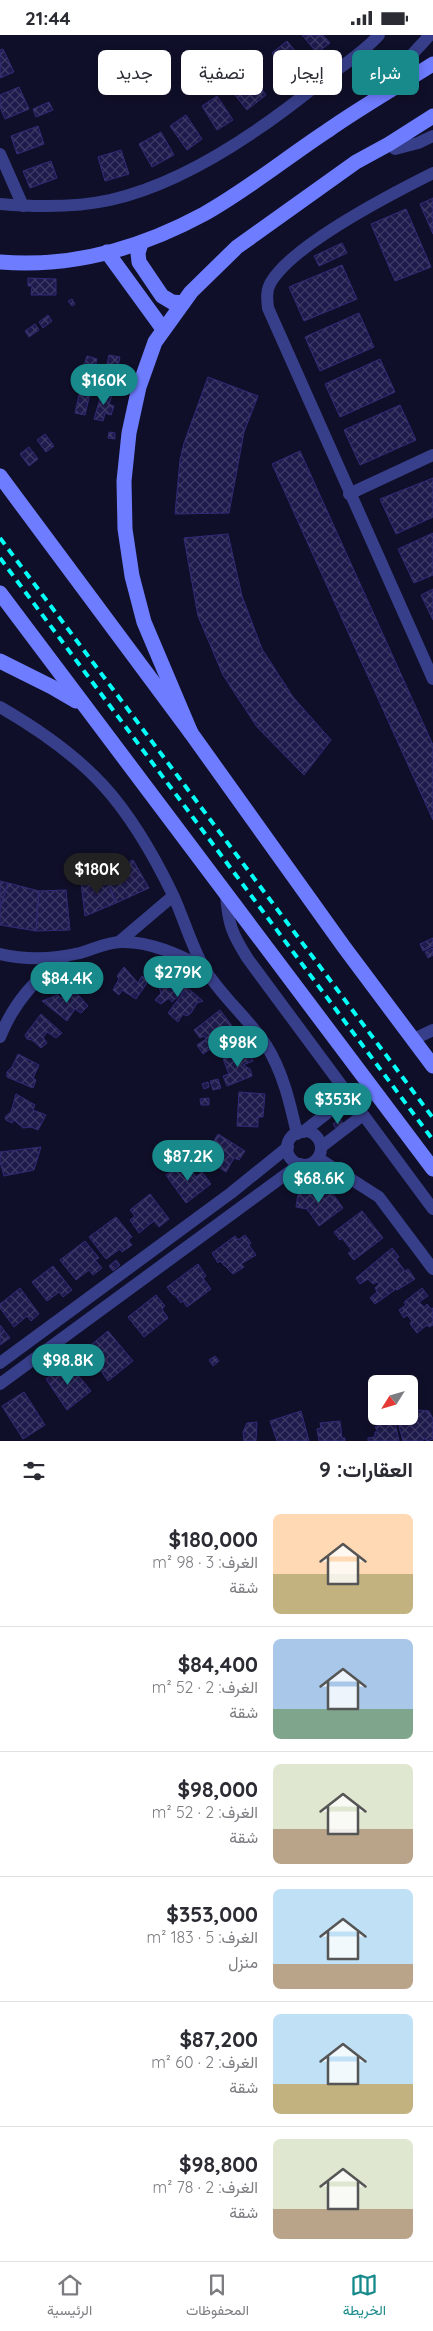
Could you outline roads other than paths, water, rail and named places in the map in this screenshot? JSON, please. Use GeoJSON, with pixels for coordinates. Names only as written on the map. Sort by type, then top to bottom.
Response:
{"type":"FeatureCollection","features":[{"type":"Feature","properties":{"kind":"street"},"geometry":{"type":"LineString","coordinates":[[0,204],[66,206],[109,201],[157,186],[247,136],[290,107],[379,35]]}},
{"type":"Feature","properties":{"kind":"street"},"geometry":{"type":"LineString","coordinates":[[380,97],[402,65],[430,35]]}},
{"type":"Feature","properties":{"kind":"street"},"geometry":{"type":"LineString","coordinates":[[0,262],[47,264],[142,243],[205,213],[433,64]]}},
{"type":"Feature","properties":{"kind":"street"},"geometry":{"type":"LineString","coordinates":[[191,733],[144,622],[132,576],[125,529],[124,481],[129,433],[139,387],[154,342],[205,276],[237,247],[356,162],[433,116]]}},
{"type":"Feature","properties":{"kind":"street"},"geometry":{"type":"LineString","coordinates":[[389,144],[395,149],[407,147],[433,136]]}},
{"type":"Feature","properties":{"kind":"street"},"geometry":{"type":"LineString","coordinates":[[0,154],[23,206]]}},
{"type":"Feature","properties":{"kind":"street"},"geometry":{"type":"LineString","coordinates":[[433,173],[380,202],[314,243],[278,272],[268,289],[268,308],[433,679]]}},
{"type":"Feature","properties":{"kind":"street"},"geometry":{"type":"LineString","coordinates":[[142,243],[138,253],[139,262],[162,296],[172,302],[183,303]]}},
{"type":"Feature","properties":{"kind":"street"},"geometry":{"type":"LineString","coordinates":[[107,252],[164,329]]}},
{"type":"Feature","properties":{"kind":"street"},"geometry":{"type":"LineString","coordinates":[[349,493],[433,455]]}},
{"type":"Feature","properties":{"kind":"street"},"geometry":{"type":"LineString","coordinates":[[0,476],[191,733],[344,947],[433,1066]]}},
{"type":"Feature","properties":{"kind":"street"},"geometry":{"type":"LineString","coordinates":[[0,593],[83,706],[433,1169]]}},
{"type":"Feature","properties":{"kind":"street"},"geometry":{"type":"LineString","coordinates":[[0,661],[52,687],[83,706]]}},
{"type":"Feature","properties":{"kind":"street"},"geometry":{"type":"LineString","coordinates":[[0,707],[66,749],[96,776],[123,807],[145,840],[173,896],[205,968],[266,1045],[280,1073],[300,1133]]}},
{"type":"Feature","properties":{"kind":"street"},"geometry":{"type":"LineString","coordinates":[[226,894],[228,921],[235,939],[433,1209]]}},
{"type":"Feature","properties":{"kind":"street"},"geometry":{"type":"LineString","coordinates":[[0,954],[34,958],[66,956],[120,941],[173,896]]}},
{"type":"Feature","properties":{"kind":"street"},"geometry":{"type":"LineString","coordinates":[[120,941],[149,946],[178,955],[205,968]]}},
{"type":"Feature","properties":{"kind":"street"},"geometry":{"type":"LineString","coordinates":[[0,1037],[7,1020],[22,995],[42,974],[66,956]]}},
{"type":"Feature","properties":{"kind":"street"},"geometry":{"type":"LineString","coordinates":[[414,1039],[433,1030]]}},
{"type":"Feature","properties":{"kind":"street"},"geometry":{"type":"LineString","coordinates":[[0,1363],[231,1193],[288,1147],[290,1141],[349,1096]]}},
{"type":"Feature","properties":{"kind":"street"},"geometry":{"type":"LineString","coordinates":[[0,1384],[300,1164],[312,1163],[320,1153],[363,1115]]}},
{"type":"Feature","properties":{"kind":"street"},"geometry":{"type":"LineString","coordinates":[[300,1133],[315,1135],[320,1153],[379,1197],[433,1269]]}},
{"type":"Feature","properties":{"kind":"street"},"geometry":{"type":"LineString","coordinates":[[288,1147],[291,1158],[300,1164]]}},
{"type":"Feature","properties":{"kind":"railway"},"geometry":{"type":"LineString","coordinates":[[0,538],[433,1118]]}},
{"type":"Feature","properties":{"kind":"railway"},"geometry":{"type":"LineString","coordinates":[[0,558],[433,1140]]}}]}
